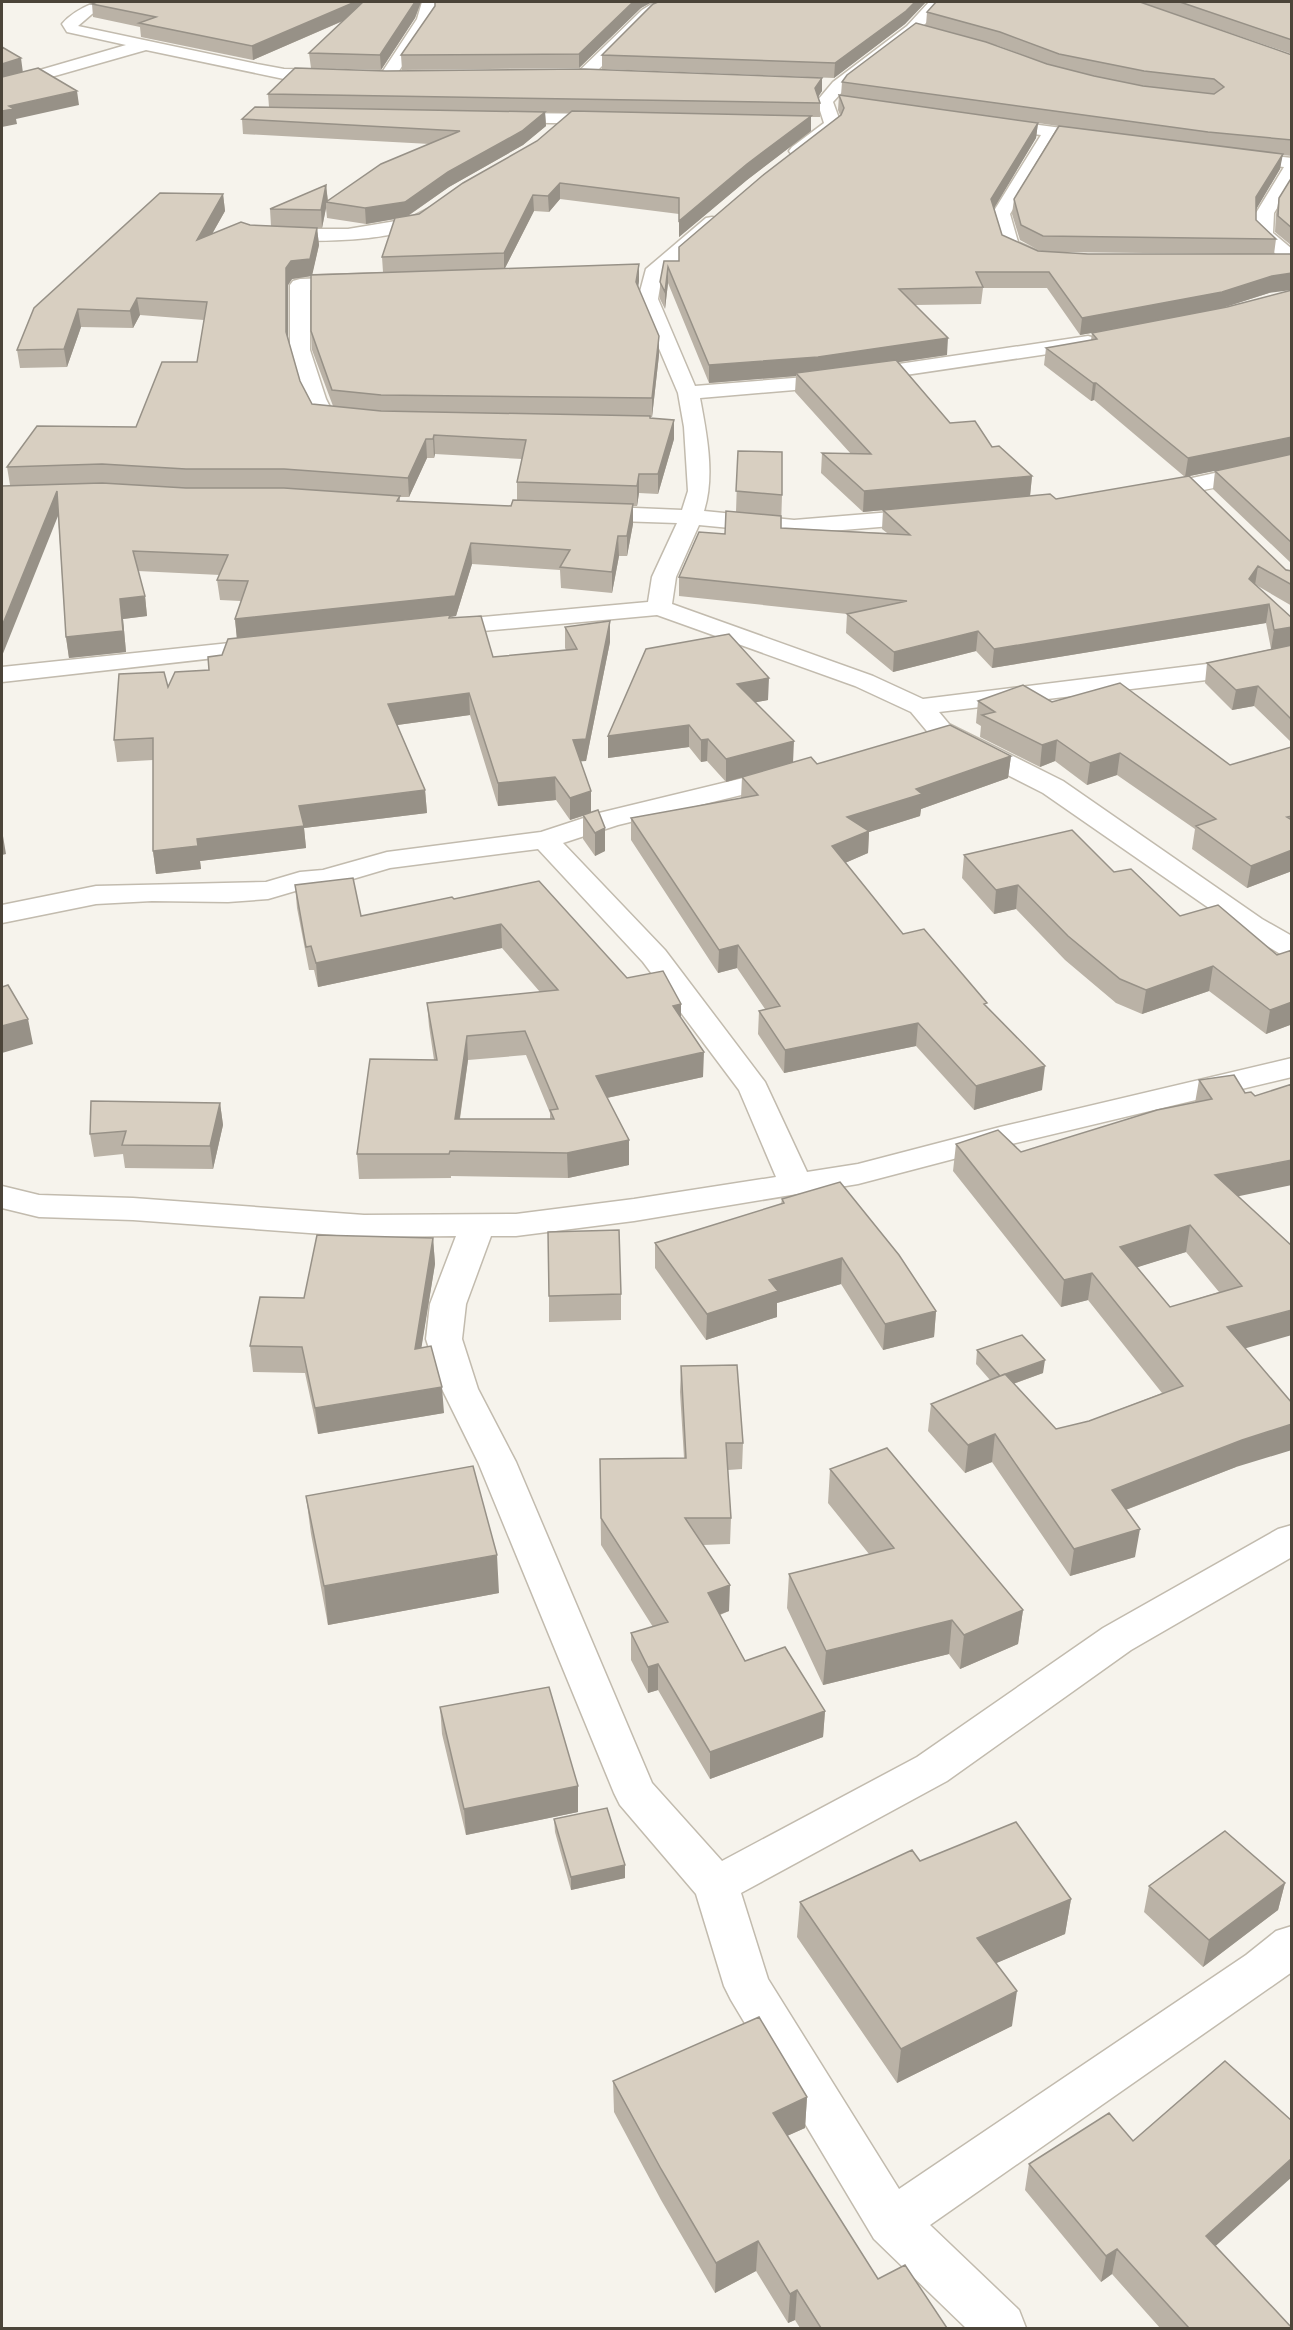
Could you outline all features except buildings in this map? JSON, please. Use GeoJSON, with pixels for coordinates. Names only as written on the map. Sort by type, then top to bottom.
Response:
{"type":"FeatureCollection","features":[{"type":"Feature","properties":{"kind":"street"},"geometry":{"type":"LineString","coordinates":[[107,2],[77,18],[70,24],[72,29],[284,74],[353,76]]}},
{"type":"Feature","properties":{"kind":"street"},"geometry":{"type":"LineString","coordinates":[[411,77],[382,77],[425,19],[429,2]]}},
{"type":"Feature","properties":{"kind":"street"},"geometry":{"type":"LineString","coordinates":[[608,76],[579,75],[647,13],[665,2]]}},
{"type":"Feature","properties":{"kind":"street"},"geometry":{"type":"LineString","coordinates":[[825,101],[839,85],[912,28],[937,2]]}},
{"type":"Feature","properties":{"kind":"street"},"geometry":{"type":"LineString","coordinates":[[912,28],[934,35]]}},
{"type":"Feature","properties":{"kind":"street"},"geometry":{"type":"LineString","coordinates":[[2,86],[146,45]]}},
{"type":"Feature","properties":{"kind":"street"},"geometry":{"type":"LineString","coordinates":[[816,84],[839,85]]}},
{"type":"Feature","properties":{"kind":"street"},"geometry":{"type":"LineString","coordinates":[[825,101],[847,104]]}},
{"type":"Feature","properties":{"kind":"street"},"geometry":{"type":"LineString","coordinates":[[825,101],[833,124]]}},
{"type":"Feature","properties":{"kind":"street"},"geometry":{"type":"LineString","coordinates":[[480,117],[622,119]]}},
{"type":"Feature","properties":{"kind":"street"},"geometry":{"type":"LineString","coordinates":[[545,138],[568,118]]}},
{"type":"Feature","properties":{"kind":"street"},"geometry":{"type":"LineString","coordinates":[[982,122],[1119,141]]}},
{"type":"Feature","properties":{"kind":"street"},"geometry":{"type":"LineString","coordinates":[[810,123],[833,124]]}},
{"type":"Feature","properties":{"kind":"street"},"geometry":{"type":"LineString","coordinates":[[780,165],[833,124]]}},
{"type":"Feature","properties":{"kind":"street"},"geometry":{"type":"LineString","coordinates":[[1052,131],[1001,214],[1009,245],[1037,259],[1057,261]]}},
{"type":"Feature","properties":{"kind":"street"},"geometry":{"type":"LineString","coordinates":[[1216,155],[1292,163]]}},
{"type":"Feature","properties":{"kind":"street"},"geometry":{"type":"LineString","coordinates":[[1292,168],[1265,213],[1264,234],[1292,261]]}},
{"type":"Feature","properties":{"kind":"street"},"geometry":{"type":"LineString","coordinates":[[252,234],[348,236],[414,225],[447,200]]}},
{"type":"Feature","properties":{"kind":"street"},"geometry":{"type":"LineString","coordinates":[[659,608],[664,577],[691,517],[699,490],[695,427],[688,393],[648,298],[654,273],[729,208]]}},
{"type":"Feature","properties":{"kind":"street"},"geometry":{"type":"LineString","coordinates":[[1268,263],[1292,261]]}},
{"type":"Feature","properties":{"kind":"street"},"geometry":{"type":"LineString","coordinates":[[630,274],[654,273]]}},
{"type":"Feature","properties":{"kind":"street"},"geometry":{"type":"LineString","coordinates":[[370,421],[324,417],[315,399],[300,350],[300,285],[372,282]]}},
{"type":"Feature","properties":{"kind":"street"},"geometry":{"type":"LineString","coordinates":[[688,393],[818,382],[1045,350],[1112,338]]}},
{"type":"Feature","properties":{"kind":"street"},"geometry":{"type":"LineString","coordinates":[[672,427],[695,427]]}},
{"type":"Feature","properties":{"kind":"street"},"geometry":{"type":"LineString","coordinates":[[1134,493],[1201,493],[1292,462]]}},
{"type":"Feature","properties":{"kind":"street"},"geometry":{"type":"LineString","coordinates":[[565,512],[691,517],[794,527],[950,514]]}},
{"type":"Feature","properties":{"kind":"street"},"geometry":{"type":"LineString","coordinates":[[412,631],[659,608],[864,681],[920,707],[1215,671],[1292,654]]}},
{"type":"Feature","properties":{"kind":"street"},"geometry":{"type":"LineString","coordinates":[[2,675],[294,643]]}},
{"type":"Feature","properties":{"kind":"street"},"geometry":{"type":"LineString","coordinates":[[920,707],[928,734],[1053,788],[1252,925],[1292,949]]}},
{"type":"Feature","properties":{"kind":"street"},"geometry":{"type":"LineString","coordinates":[[2,914],[96,895],[152,892],[228,894],[268,890],[300,881],[326,878],[387,860],[544,840],[609,819],[746,787],[814,767]]}},
{"type":"Feature","properties":{"kind":"street"},"geometry":{"type":"LineString","coordinates":[[544,840],[654,956],[754,1089],[796,1184]]}},
{"type":"Feature","properties":{"kind":"street"},"geometry":{"type":"LineString","coordinates":[[2,1197],[39,1206],[133,1209],[364,1226],[516,1225],[634,1210],[858,1174],[1000,1137],[1292,1067]]}},
{"type":"Feature","properties":{"kind":"street"},"geometry":{"type":"LineString","coordinates":[[477,1227],[448,1304],[444,1339],[460,1389],[497,1462],[635,1792],[716,1885],[747,1986],[892,2222],[1001,2328]]}},
{"type":"Feature","properties":{"kind":"street"},"geometry":{"type":"LineString","coordinates":[[716,1885],[932,1769],[1118,1639],[1292,1539]]}},
{"type":"Feature","properties":{"kind":"street"},"geometry":{"type":"LineString","coordinates":[[892,2222],[1262,1969],[1292,1945]]}}]}
